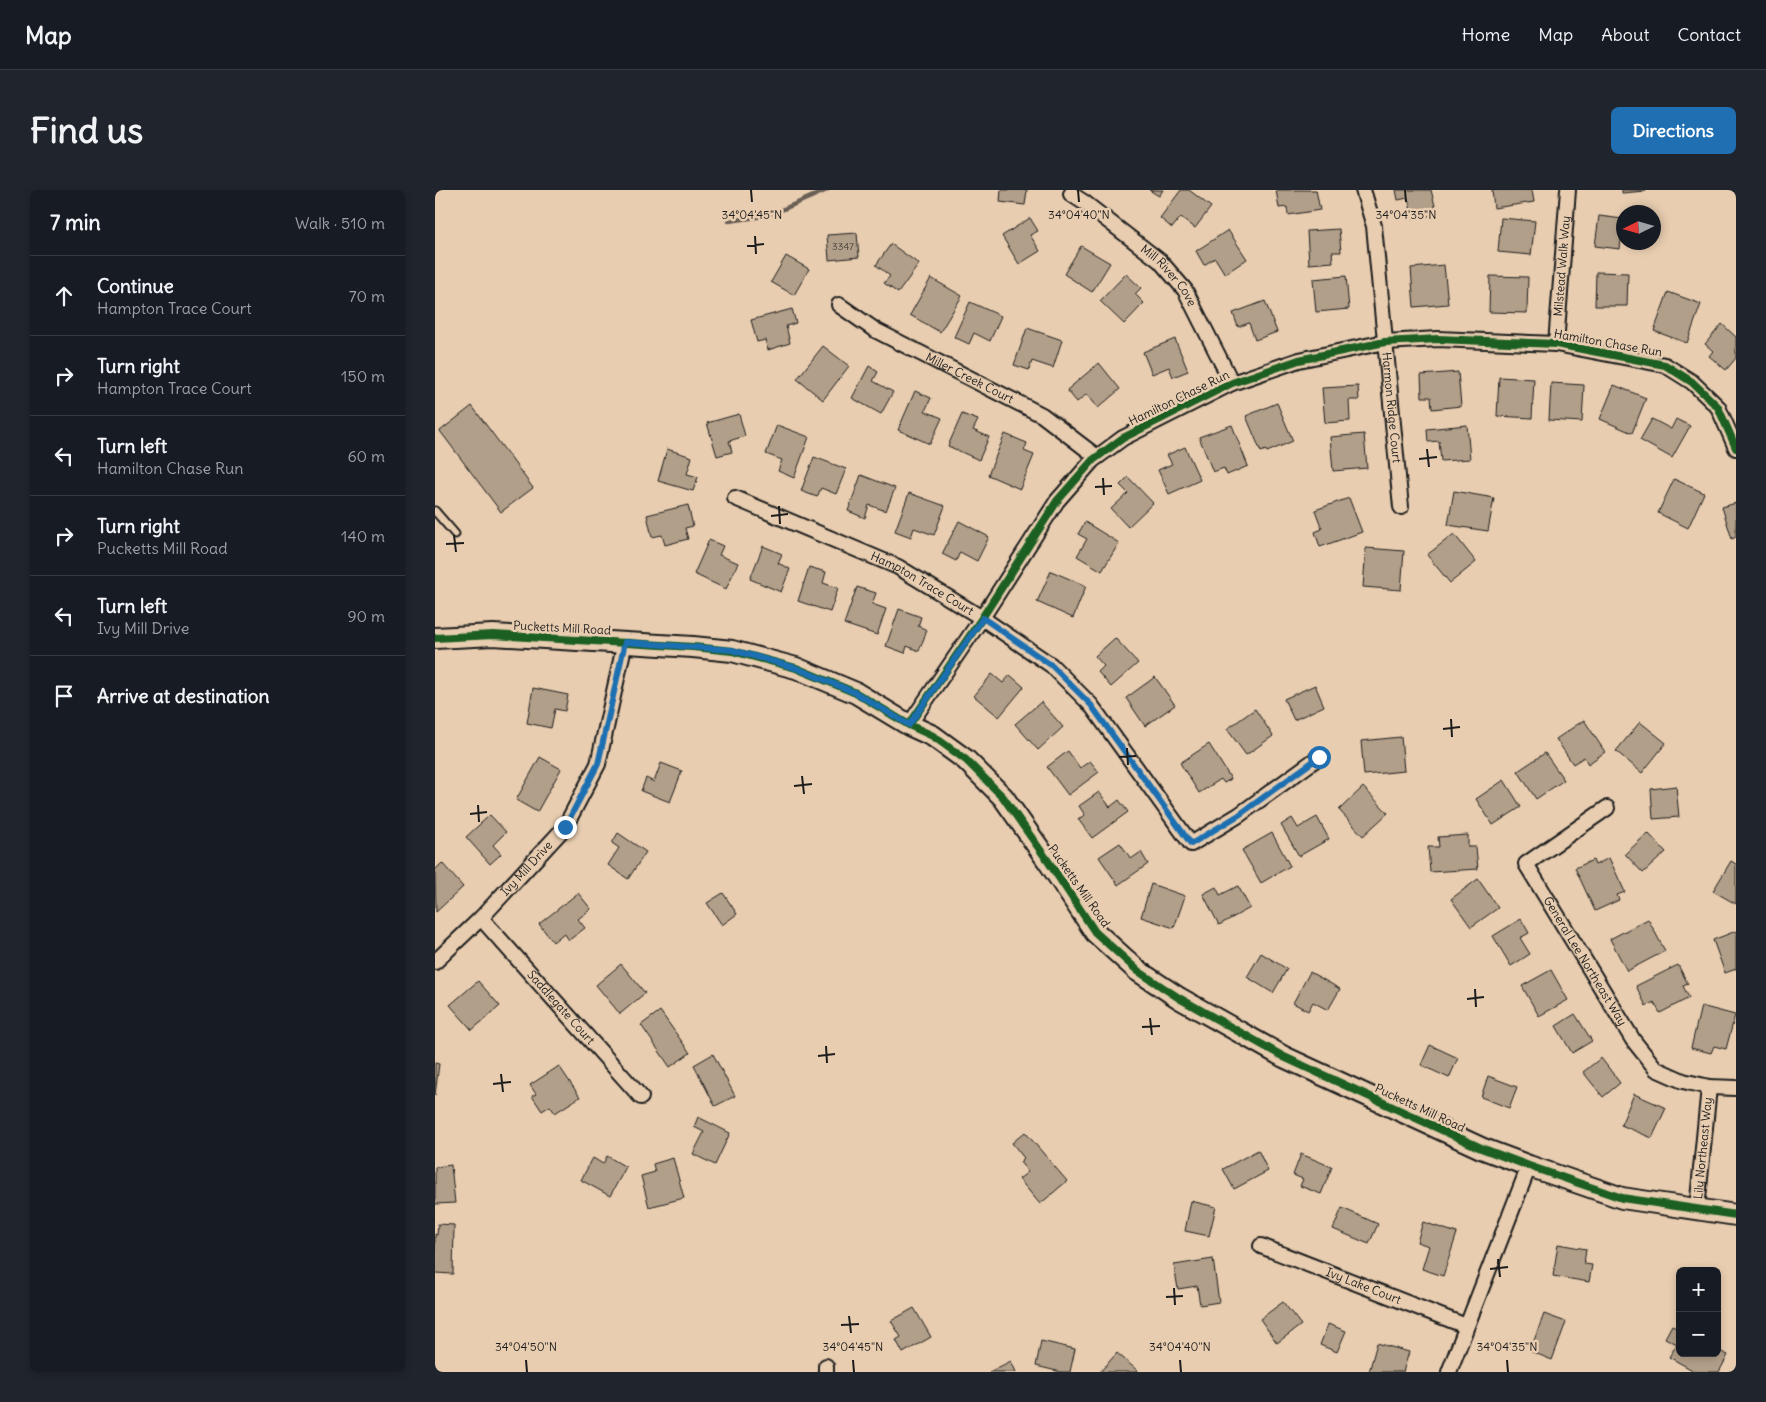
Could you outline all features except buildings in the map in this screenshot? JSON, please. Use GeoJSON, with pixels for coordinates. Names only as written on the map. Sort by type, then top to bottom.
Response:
{"type":"FeatureCollection","features":[{"type":"Feature","properties":{"kind":"street","name":"Harmon Ridge Court"},"geometry":{"type":"LineString","coordinates":[[1363,190],[1374,226],[1401,507]]}},
{"type":"Feature","properties":{"kind":"street","name":"Milstead Walk Way"},"geometry":{"type":"LineString","coordinates":[[1556,344],[1568,190]]}},
{"type":"Feature","properties":{"kind":"street","name":"Mill River Cove"},"geometry":{"type":"LineString","coordinates":[[1071,194],[1160,261],[1185,290],[1232,384]]}},
{"type":"Feature","properties":{"kind":"street","name":"Miller Creek Court"},"geometry":{"type":"LineString","coordinates":[[839,305],[875,330],[1042,415],[1097,457]]}},
{"type":"Feature","properties":{"kind":"street","name":"Hamilton Chase Run"},"geometry":{"type":"LineString","coordinates":[[909,725],[983,618],[1057,501],[1097,457],[1123,438],[1232,384],[1299,360],[1385,342],[1438,339],[1556,344],[1665,365],[1692,382],[1718,407],[1736,448]]}},
{"type":"Feature","properties":{"kind":"street","name":"Hampton Trace Court"},"geometry":{"type":"LineString","coordinates":[[735,498],[898,567],[983,618],[1051,665],[1091,705],[1191,844],[1239,815],[1319,757]]}},
{"type":"Feature","properties":{"kind":"street","name":"Pucketts Mill Road"},"geometry":{"type":"LineString","coordinates":[[435,638],[493,635],[732,650],[796,668],[856,693],[909,725],[933,736],[966,760],[1003,797],[1095,932],[1138,971],[1179,998],[1284,1058],[1481,1148],[1622,1198],[1736,1215]]}},
{"type":"Feature","properties":{"kind":"street","name":"Ivy Mill Drive"},"geometry":{"type":"LineString","coordinates":[[435,962],[481,918],[565,827],[598,764],[625,642]]}},
{"type":"Feature","properties":{"kind":"street","name":"General Lee Northeast Way"},"geometry":{"type":"LineString","coordinates":[[1607,808],[1526,864],[1633,1040],[1656,1069],[1683,1081],[1709,1087],[1736,1088]]}},
{"type":"Feature","properties":{"kind":"street","name":"Saddlegate Court"},"geometry":{"type":"LineString","coordinates":[[481,918],[641,1098]]}},
{"type":"Feature","properties":{"kind":"street","name":"Lily Northeast Way"},"geometry":{"type":"LineString","coordinates":[[1697,1209],[1709,1087]]}},
{"type":"Feature","properties":{"kind":"street"},"geometry":{"type":"LineString","coordinates":[[1449,1372],[1529,1166]]}},
{"type":"Feature","properties":{"kind":"street","name":"Ivy Lake Court"},"geometry":{"type":"LineString","coordinates":[[1261,1246],[1466,1326]]}},
{"type":"Feature","properties":{"kind":"lane"},"geometry":{"type":"LineString","coordinates":[[435,511],[455,534]]}},
{"type":"Feature","properties":{"kind":"waterway"},"geometry":{"type":"LineString","coordinates":[[729,221],[757,217],[779,211],[827,190]]}},
{"type":"Feature","properties":{"kind":"cycle path"},"geometry":{"type":"LineString","coordinates":[[909,725],[982,618],[1057,501],[1093,460],[1123,438],[1232,383],[1299,360],[1385,342],[1438,339],[1556,344],[1665,365],[1692,382],[1718,407],[1736,448]]}},
{"type":"Feature","properties":{"kind":"cycle path"},"geometry":{"type":"LineString","coordinates":[[435,638],[493,635],[732,651],[796,668],[856,693],[909,725],[933,736],[966,760],[1003,797],[1095,932],[1138,971],[1179,998],[1284,1057],[1481,1148],[1622,1198],[1736,1215]]}},
{"type":"Feature","properties":{"kind":"route"},"geometry":{"type":"LineString","coordinates":[[565,827],[598,764],[625,642],[732,650],[796,668],[856,693],[909,725],[983,618],[1051,665],[1091,705],[1191,844],[1239,815],[1319,757]]}}]}
